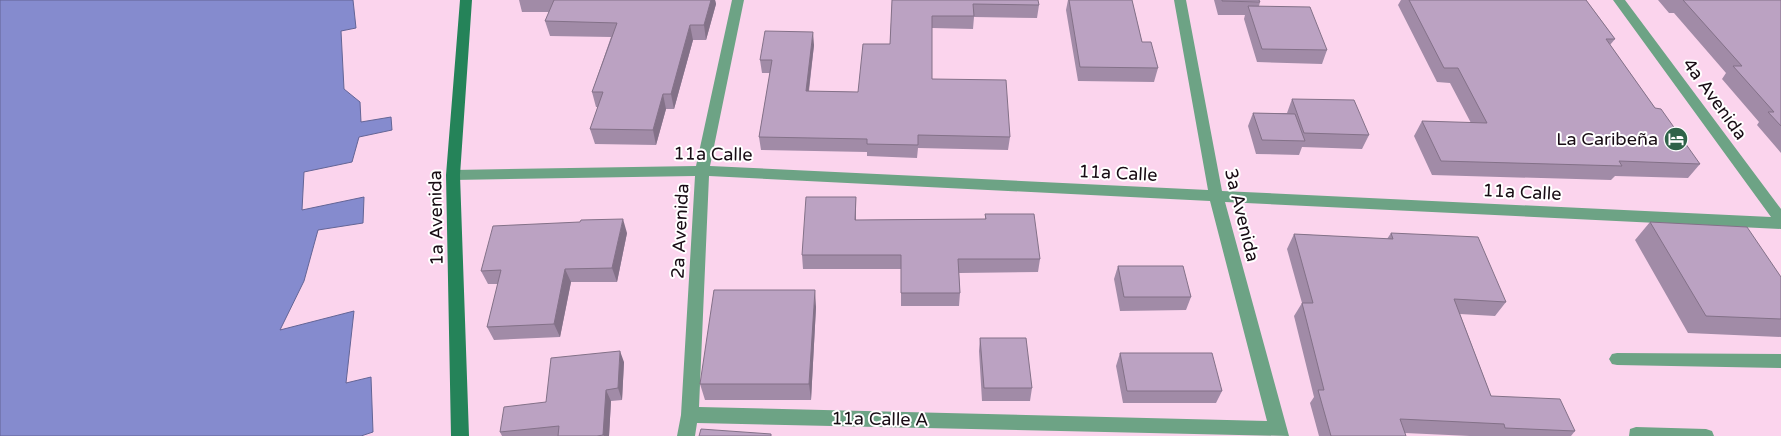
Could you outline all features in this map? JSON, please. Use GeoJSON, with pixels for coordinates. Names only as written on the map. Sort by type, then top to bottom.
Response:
{"type":"FeatureCollection","features":[{"type":"Feature","properties":{"kind":"street","name":"1a Avenida"},"geometry":{"type":"LineString","coordinates":[[460,436],[452,175],[466,0]]}},
{"type":"Feature","properties":{"kind":"street","name":"2a Avenida"},"geometry":{"type":"LineString","coordinates":[[686,436],[690,415],[702,171],[738,0]]}},
{"type":"Feature","properties":{"kind":"street","name":"3a Avenida"},"geometry":{"type":"LineString","coordinates":[[1180,0],[1216,196],[1280,433]]}},
{"type":"Feature","properties":{"kind":"street","name":"4a Avenida"},"geometry":{"type":"LineString","coordinates":[[1619,0],[1781,222]]}},
{"type":"Feature","properties":{"kind":"street","name":"11a Calle"},"geometry":{"type":"LineString","coordinates":[[452,175],[702,171],[1781,222]]}},
{"type":"Feature","properties":{"kind":"street","name":"11a Calle A"},"geometry":{"type":"LineString","coordinates":[[690,415],[1280,433]]}},
{"type":"Feature","properties":{"kind":"lane"},"geometry":{"type":"LineString","coordinates":[[1617,359],[1781,361]]}},
{"type":"Feature","properties":{"kind":"lane"},"geometry":{"type":"LineString","coordinates":[[1636,434],[1706,436]]}},
{"type":"Feature","properties":{"kind":"water"},"geometry":{"type":"Polygon","coordinates":[[[0,0],[353,0],[356,28],[341,31],[344,89],[360,102],[361,122],[391,117],[392,130],[359,137],[352,162],[304,172],[302,210],[364,197],[363,223],[318,230],[304,281],[280,330],[354,311],[346,383],[371,377],[373,432],[361,436],[0,436],[0,0]]]}},
{"type":"Feature","properties":{"kind":"building"},"geometry":{"type":"Polygon","coordinates":[[[554,0],[711,0],[704,25],[690,25],[671,94],[663,94],[653,130],[590,129],[603,92],[592,92],[617,23],[545,21],[554,0]]]}},
{"type":"Feature","properties":{"kind":"building"},"geometry":{"type":"Polygon","coordinates":[[[892,0],[1038,0],[1039,5],[973,4],[974,16],[932,16],[932,79],[1006,80],[1010,137],[918,135],[918,145],[867,144],[867,139],[759,137],[772,60],[760,60],[765,31],[813,32],[806,91],[858,92],[863,44],[890,44],[892,0]]]}},
{"type":"Feature","properties":{"kind":"building"},"geometry":{"type":"Polygon","coordinates":[[[1069,0],[1132,0],[1142,42],[1151,42],[1158,68],[1080,67],[1069,0]]]}},
{"type":"Feature","properties":{"kind":"building"},"geometry":{"type":"Polygon","coordinates":[[[1259,0],[1260,2],[1222,1],[1259,0]]]}},
{"type":"Feature","properties":{"kind":"building"},"geometry":{"type":"Polygon","coordinates":[[[1409,0],[1586,0],[1615,39],[1606,39],[1655,108],[1661,109],[1700,164],[1619,161],[1622,166],[1441,161],[1422,121],[1487,123],[1458,68],[1444,68],[1409,0]]]}},
{"type":"Feature","properties":{"kind":"building"},"geometry":{"type":"Polygon","coordinates":[[[1683,0],[1781,0],[1781,126],[1768,112],[1774,112],[1733,66],[1742,66],[1683,0]]]}},
{"type":"Feature","properties":{"kind":"building"},"geometry":{"type":"Polygon","coordinates":[[[1248,6],[1310,7],[1327,50],[1262,49],[1248,6]]]}},
{"type":"Feature","properties":{"kind":"building"},"geometry":{"type":"Polygon","coordinates":[[[1292,99],[1354,100],[1369,135],[1304,133],[1292,99]]]}},
{"type":"Feature","properties":{"kind":"building"},"geometry":{"type":"Polygon","coordinates":[[[1253,113],[1295,114],[1305,141],[1262,140],[1253,113]]]}},
{"type":"Feature","properties":{"kind":"building"},"geometry":{"type":"Polygon","coordinates":[[[806,197],[856,197],[855,220],[986,219],[985,214],[1034,214],[1040,259],[958,259],[960,293],[901,293],[901,255],[802,255],[806,197]]]}},
{"type":"Feature","properties":{"kind":"building"},"geometry":{"type":"Polygon","coordinates":[[[623,219],[612,268],[565,269],[554,324],[487,327],[501,270],[481,271],[493,226],[623,219]]]}},
{"type":"Feature","properties":{"kind":"building"},"geometry":{"type":"Polygon","coordinates":[[[1650,222],[1747,227],[1781,277],[1781,319],[1706,316],[1650,222]]]}},
{"type":"Feature","properties":{"kind":"building"},"geometry":{"type":"Polygon","coordinates":[[[1391,233],[1478,237],[1506,302],[1454,299],[1491,396],[1560,399],[1575,431],[1505,428],[1504,424],[1400,419],[1406,436],[1331,436],[1318,390],[1324,390],[1302,303],[1313,303],[1294,234],[1393,239],[1391,233]]]}},
{"type":"Feature","properties":{"kind":"building"},"geometry":{"type":"Polygon","coordinates":[[[1118,266],[1183,266],[1191,297],[1124,297],[1118,266]]]}},
{"type":"Feature","properties":{"kind":"building"},"geometry":{"type":"Polygon","coordinates":[[[714,290],[815,290],[809,384],[700,384],[714,290]]]}},
{"type":"Feature","properties":{"kind":"building"},"geometry":{"type":"Polygon","coordinates":[[[980,338],[1026,338],[1032,388],[984,388],[980,338]]]}},
{"type":"Feature","properties":{"kind":"building"},"geometry":{"type":"Polygon","coordinates":[[[620,351],[618,388],[606,390],[603,435],[558,436],[559,426],[500,432],[504,407],[546,402],[551,358],[620,351]]]}},
{"type":"Feature","properties":{"kind":"building"},"geometry":{"type":"Polygon","coordinates":[[[1120,353],[1212,353],[1222,391],[1127,391],[1120,353]]]}},
{"type":"Feature","properties":{"kind":"building"},"geometry":{"type":"Polygon","coordinates":[[[701,429],[771,434],[771,436],[699,436],[701,429]]]}},
{"type":"Feature","properties":{"kind":"place","name":"La Caribeña"},"geometry":{"type":"Point","coordinates":[1676,139]}}]}
